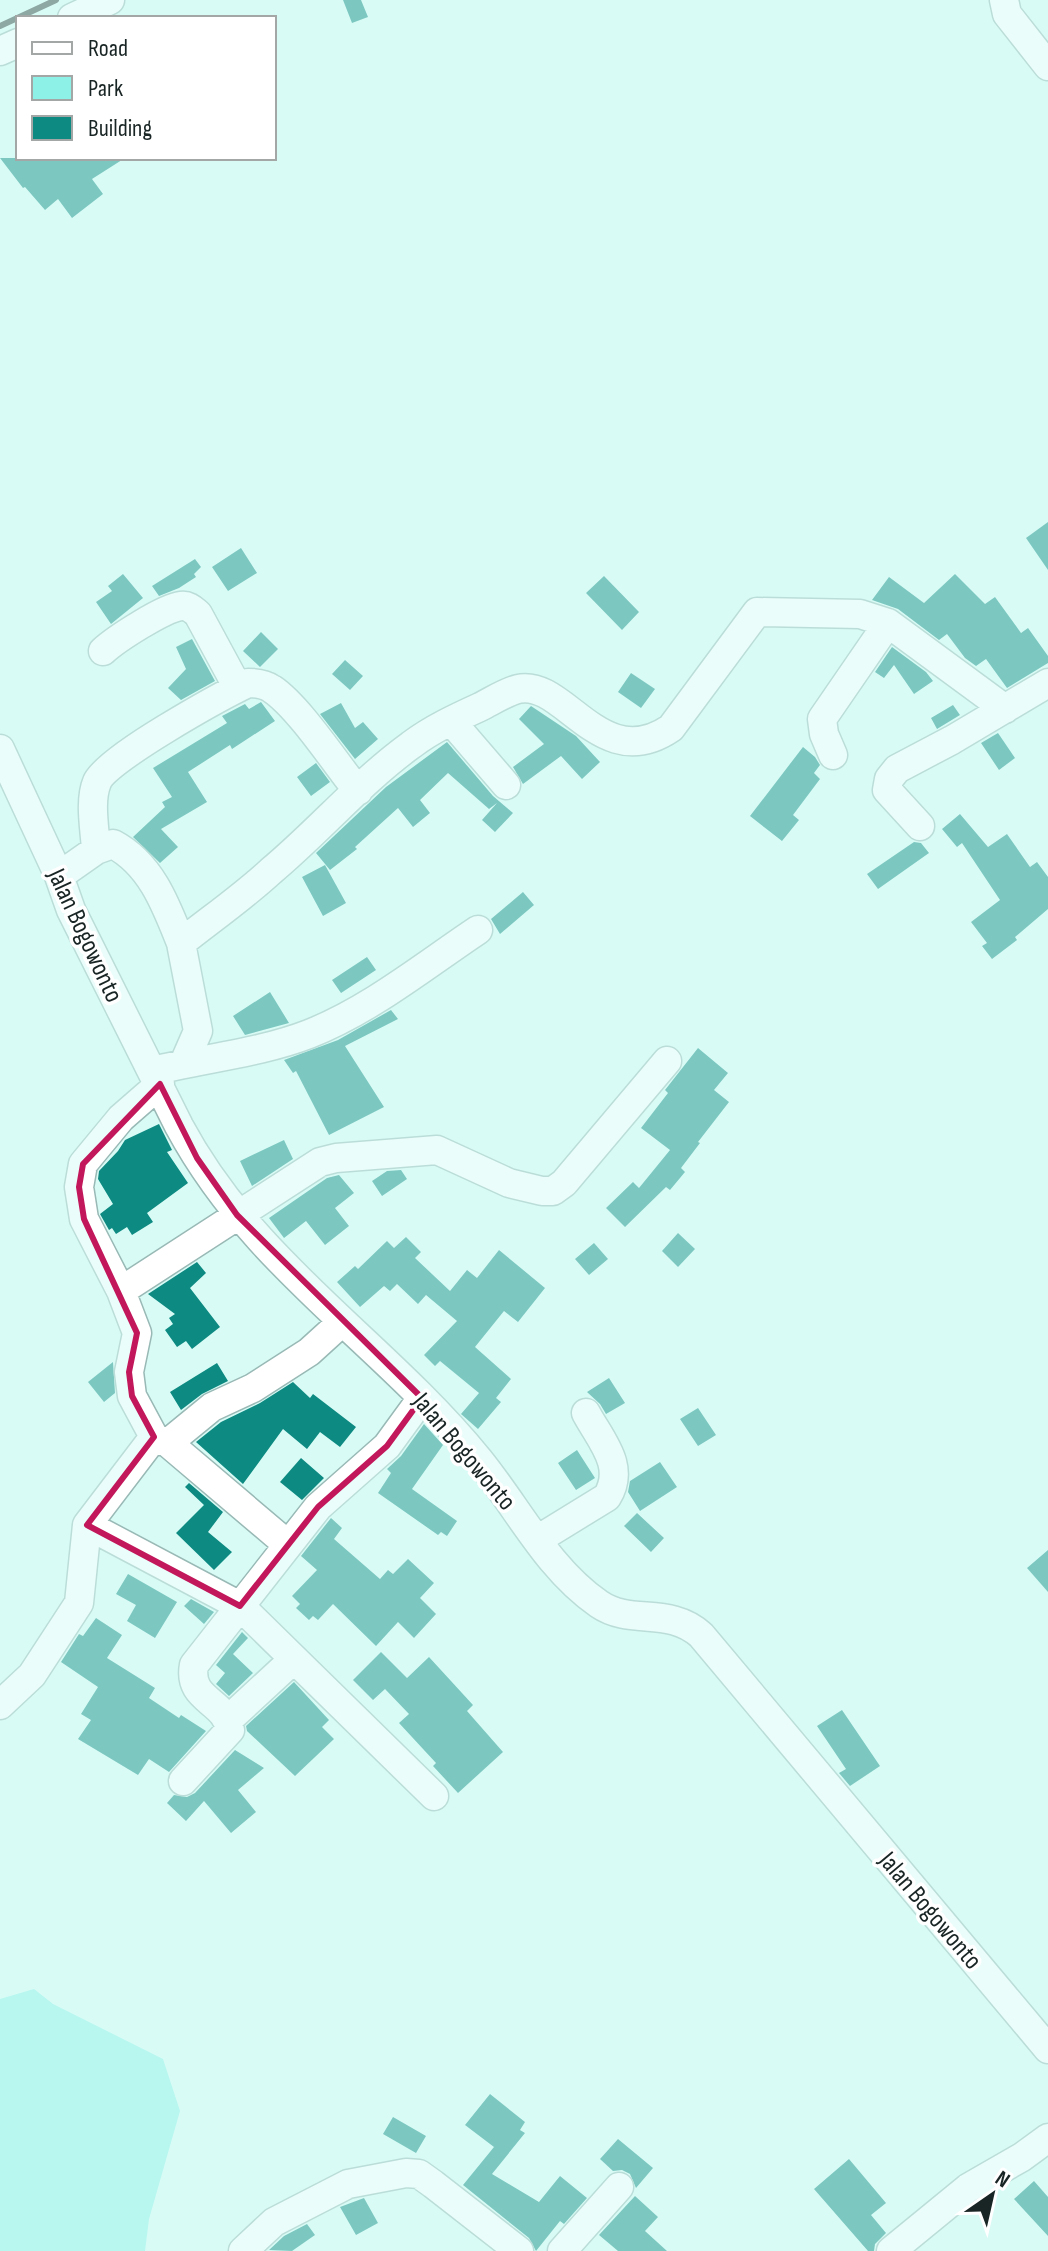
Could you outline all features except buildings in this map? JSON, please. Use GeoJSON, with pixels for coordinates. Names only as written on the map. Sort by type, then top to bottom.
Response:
{"type":"FeatureCollection","features":[{"type":"Feature","properties":{"kind":"street"},"geometry":{"type":"LineString","coordinates":[[76,16],[110,0]]}},
{"type":"Feature","properties":{"kind":"street"},"geometry":{"type":"LineString","coordinates":[[1004,0],[1007,14],[1048,66]]}},
{"type":"Feature","properties":{"kind":"street"},"geometry":{"type":"LineString","coordinates":[[103,651],[119,638],[166,612],[188,606],[198,614],[238,688]]}},
{"type":"Feature","properties":{"kind":"street"},"geometry":{"type":"LineString","coordinates":[[181,943],[271,872],[411,744],[519,688],[536,689],[552,697],[598,732],[632,741],[659,736],[671,728],[757,612],[860,614],[888,623],[1005,709]]}},
{"type":"Feature","properties":{"kind":"street"},"geometry":{"type":"LineString","coordinates":[[833,755],[824,734],[822,719],[888,623]]}},
{"type":"Feature","properties":{"kind":"street"},"geometry":{"type":"LineString","coordinates":[[96,850],[94,790],[98,778],[124,755],[238,688],[255,683],[274,690],[291,707],[358,791]]}},
{"type":"Feature","properties":{"kind":"street"},"geometry":{"type":"LineString","coordinates":[[920,826],[887,790],[889,779],[897,769],[1048,683]]}},
{"type":"Feature","properties":{"kind":"street"},"geometry":{"type":"LineString","coordinates":[[451,721],[506,785]]}},
{"type":"Feature","properties":{"kind":"street","name":"Jalan Bogowonto"},"geometry":{"type":"LineString","coordinates":[[0,749],[59,876],[71,910],[197,1158],[237,1215],[289,1273],[422,1398],[478,1459],[570,1581],[614,1612],[679,1620],[701,1635],[1048,2049]]}},
{"type":"Feature","properties":{"kind":"street"},"geometry":{"type":"LineString","coordinates":[[59,876],[96,850],[113,844],[137,860],[163,899],[181,943],[198,1031],[184,1063]]}},
{"type":"Feature","properties":{"kind":"street"},"geometry":{"type":"LineString","coordinates":[[287,1544],[161,1440],[132,1396],[129,1372],[137,1333],[121,1291],[84,1219],[79,1187],[83,1164],[157,1077],[184,1063],[260,1048],[311,1033],[358,1010],[478,930]]}},
{"type":"Feature","properties":{"kind":"street"},"geometry":{"type":"LineString","coordinates":[[121,1291],[320,1162],[336,1158],[437,1150],[509,1183],[553,1191],[564,1183],[667,1061]]}},
{"type":"Feature","properties":{"kind":"street"},"geometry":{"type":"LineString","coordinates":[[0,1705],[32,1675],[79,1603],[87,1525],[161,1440],[309,1352],[327,1339],[342,1322]]}},
{"type":"Feature","properties":{"kind":"street"},"geometry":{"type":"LineString","coordinates":[[183,1781],[230,1730],[228,1720],[197,1689],[192,1677],[194,1665],[318,1507],[387,1446],[422,1398]]}},
{"type":"Feature","properties":{"kind":"street"},"geometry":{"type":"LineString","coordinates":[[537,1540],[607,1497],[611,1489],[615,1467],[586,1413]]}},
{"type":"Feature","properties":{"kind":"street"},"geometry":{"type":"LineString","coordinates":[[87,1525],[240,1606],[434,1796]]}},
{"type":"Feature","properties":{"kind":"street"},"geometry":{"type":"LineString","coordinates":[[228,1720],[294,1659]]}},
{"type":"Feature","properties":{"kind":"street"},"geometry":{"type":"LineString","coordinates":[[891,2251],[968,2188],[1048,2138]]}},
{"type":"Feature","properties":{"kind":"street"},"geometry":{"type":"LineString","coordinates":[[243,2251],[274,2222],[348,2184],[406,2173],[419,2174],[519,2251]]}},
{"type":"Feature","properties":{"kind":"street"},"geometry":{"type":"LineString","coordinates":[[562,2251],[619,2187]]}},
{"type":"Feature","properties":{"kind":"highlighted area"},"geometry":{"type":"Polygon","coordinates":[[[160,1084],[197,1158],[237,1215],[422,1398],[387,1446],[318,1507],[240,1606],[87,1525],[154,1437],[132,1396],[129,1372],[137,1333],[84,1219],[79,1187],[83,1164],[160,1084]]]}},
{"type":"Feature","properties":{"kind":"green space"},"geometry":{"type":"Polygon","coordinates":[[[34,1989],[53,2004],[163,2059],[180,2111],[149,2219],[145,2251],[0,2251],[0,1999],[34,1989]]]}},
{"type":"Feature","properties":{"kind":"railway"},"geometry":{"type":"LineString","coordinates":[[22,16],[56,0]]}},
{"type":"Feature","properties":{"kind":"railway"},"geometry":{"type":"LineString","coordinates":[[0,26],[16,19]]}}]}
